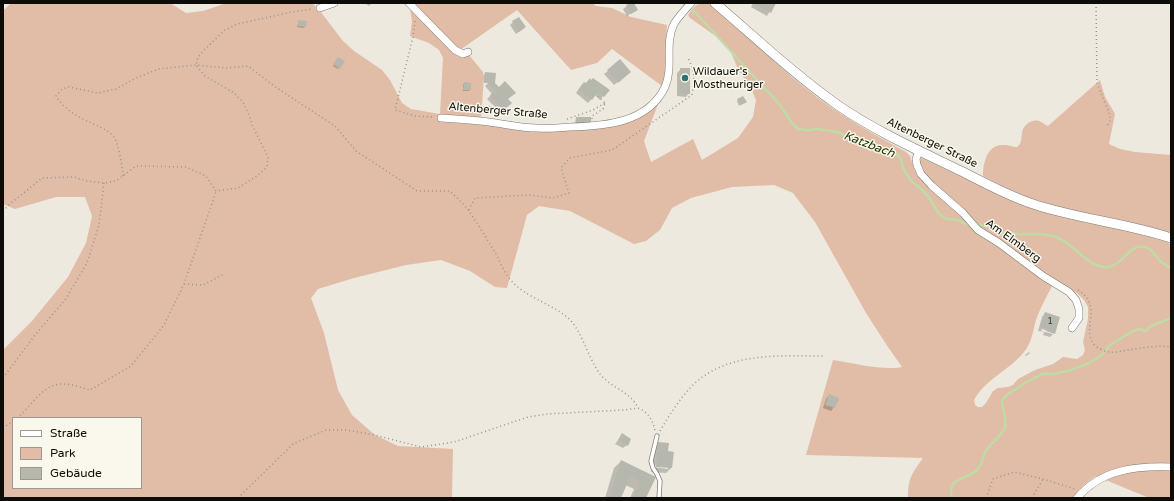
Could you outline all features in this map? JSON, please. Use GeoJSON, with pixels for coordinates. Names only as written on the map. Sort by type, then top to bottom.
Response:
{"type":"FeatureCollection","features":[{"type":"Feature","properties":{"kind":"street"},"geometry":{"type":"LineString","coordinates":[[320,8],[334,3]]}},
{"type":"Feature","properties":{"kind":"street","name":"Altenberger Straße"},"geometry":{"type":"LineString","coordinates":[[441,118],[536,128],[558,128],[591,127],[613,124],[639,114],[660,96],[669,73],[670,38],[674,24],[691,3]]}},
{"type":"Feature","properties":{"kind":"street","name":"Altenberger Straße"},"geometry":{"type":"LineString","coordinates":[[715,3],[778,58],[838,105],[881,131],[919,151],[1031,204],[1051,210],[1140,229],[1171,238]]}},
{"type":"Feature","properties":{"kind":"street"},"geometry":{"type":"LineString","coordinates":[[411,5],[455,50],[463,54],[468,52]]}},
{"type":"Feature","properties":{"kind":"street","name":"Am Elmberg"},"geometry":{"type":"LineString","coordinates":[[919,151],[916,159],[917,166],[921,174],[932,186],[973,224],[1043,276],[1069,292],[1076,300],[1079,309],[1078,318],[1072,328]]}},
{"type":"Feature","properties":{"kind":"street"},"geometry":{"type":"LineString","coordinates":[[1078,494],[1095,482],[1124,469],[1139,467],[1171,467]]}},
{"type":"Feature","properties":{"kind":"lane"},"geometry":{"type":"LineString","coordinates":[[657,436],[651,461],[660,481],[659,498]]}},
{"type":"Feature","properties":{"kind":"path"},"geometry":{"type":"LineString","coordinates":[[1096,3],[1097,83],[1110,115],[1110,121],[1106,127]]}},
{"type":"Feature","properties":{"kind":"path"},"geometry":{"type":"LineString","coordinates":[[411,5],[415,25],[414,37],[395,110],[415,116],[441,118]]}},
{"type":"Feature","properties":{"kind":"path"},"geometry":{"type":"LineString","coordinates":[[196,65],[198,58],[204,50],[218,36],[225,30],[238,24],[292,12],[320,8]]}},
{"type":"Feature","properties":{"kind":"path"},"geometry":{"type":"LineString","coordinates":[[468,210],[476,198],[529,196],[553,198],[569,193],[561,168],[570,158],[612,150],[692,95],[694,70],[688,58]]}},
{"type":"Feature","properties":{"kind":"path"},"geometry":{"type":"LineString","coordinates":[[196,65],[205,76],[234,93],[243,102],[252,125],[268,157],[267,167],[257,176],[238,188],[216,191]]}},
{"type":"Feature","properties":{"kind":"path"},"geometry":{"type":"LineString","coordinates":[[123,176],[121,158],[114,137],[106,130],[62,106],[56,96],[62,89],[69,87],[98,93],[116,89],[136,78],[159,69],[196,65],[226,68],[248,66],[274,86],[335,126],[356,151],[417,191],[450,191],[468,210],[494,251],[508,278],[518,288],[559,311],[568,318],[575,327],[601,375],[609,383],[628,394],[635,401],[638,408],[647,414],[654,423],[657,436]]}},
{"type":"Feature","properties":{"kind":"path"},"geometry":{"type":"LineString","coordinates":[[598,96],[605,103]]}},
{"type":"Feature","properties":{"kind":"path"},"geometry":{"type":"LineString","coordinates":[[558,128],[558,125],[567,119],[593,110],[605,103]]}},
{"type":"Feature","properties":{"kind":"path"},"geometry":{"type":"LineString","coordinates":[[592,116],[603,109],[605,103]]}},
{"type":"Feature","properties":{"kind":"path"},"geometry":{"type":"LineString","coordinates":[[3,211],[42,178],[74,177],[86,181],[104,183],[116,180],[136,166],[186,167],[206,176],[216,191]]}},
{"type":"Feature","properties":{"kind":"path"},"geometry":{"type":"LineString","coordinates":[[3,378],[34,335],[64,300],[87,264],[99,225],[104,183]]}},
{"type":"Feature","properties":{"kind":"path"},"geometry":{"type":"LineString","coordinates":[[18,417],[47,388],[62,384],[90,390],[131,366],[164,325],[184,284],[216,191]]}},
{"type":"Feature","properties":{"kind":"path"},"geometry":{"type":"LineString","coordinates":[[184,284],[203,285],[224,274]]}},
{"type":"Feature","properties":{"kind":"path"},"geometry":{"type":"LineString","coordinates":[[1101,349],[1108,352],[1114,352],[1164,346],[1171,347]]}},
{"type":"Feature","properties":{"kind":"path"},"geometry":{"type":"LineString","coordinates":[[657,436],[672,411],[690,388],[708,374],[730,362],[754,357],[825,356]]}},
{"type":"Feature","properties":{"kind":"path"},"geometry":{"type":"LineString","coordinates":[[238,498],[293,444],[326,430],[346,430],[375,435],[421,447],[454,442],[528,417],[547,414],[638,408]]}},
{"type":"Feature","properties":{"kind":"path"},"geometry":{"type":"LineString","coordinates":[[3,428],[12,422]]}},
{"type":"Feature","properties":{"kind":"path"},"geometry":{"type":"LineString","coordinates":[[986,498],[993,479],[1014,472],[1043,479],[1078,494]]}},
{"type":"Feature","properties":{"kind":"path"},"geometry":{"type":"LineString","coordinates":[[1032,498],[1043,479]]}},
{"type":"Feature","properties":{"kind":"green space"},"geometry":{"type":"Polygon","coordinates":[[[11,3],[170,3],[186,13],[203,11],[227,3],[312,3],[343,41],[354,51],[382,70],[390,80],[402,103],[411,109],[440,114],[443,58],[439,50],[429,43],[410,36],[412,22],[410,8],[455,53],[460,56],[469,55],[483,72],[484,77],[481,118],[441,114],[440,122],[558,130],[604,128],[618,125],[660,99],[644,141],[651,162],[693,139],[702,160],[738,138],[753,117],[756,100],[751,88],[739,71],[729,48],[688,15],[696,5],[708,3],[733,23],[779,66],[815,95],[853,121],[906,152],[910,156],[915,171],[924,181],[953,207],[1053,284],[1036,320],[1027,348],[1018,359],[991,380],[979,392],[974,400],[975,405],[978,407],[982,407],[993,391],[998,388],[1013,385],[1018,379],[1035,370],[1053,364],[1063,357],[1077,359],[1083,355],[1085,350],[1083,342],[1088,319],[1088,307],[1077,293],[1043,273],[983,230],[927,178],[919,161],[922,158],[1024,206],[1065,218],[1128,231],[1167,242],[1171,245],[1171,498],[1149,498],[1096,476],[1085,484],[1072,498],[908,498],[911,476],[923,458],[806,455],[833,360],[887,368],[902,367],[866,313],[815,222],[793,193],[774,185],[732,187],[691,198],[672,208],[660,230],[646,241],[634,244],[570,211],[539,206],[527,215],[507,288],[495,287],[470,271],[441,260],[406,265],[318,289],[311,298],[324,333],[338,390],[352,415],[375,435],[398,446],[453,449],[452,498],[3,498],[3,350],[32,321],[68,277],[86,243],[92,216],[85,197],[56,197],[15,209],[3,204],[3,11],[11,3]]]}},
{"type":"Feature","properties":{"kind":"green space"},"geometry":{"type":"Polygon","coordinates":[[[414,3],[592,3],[596,6],[612,8],[631,17],[667,25],[667,71],[662,86],[612,49],[597,63],[571,70],[517,10],[460,50],[454,46],[414,3]]]}},
{"type":"Feature","properties":{"kind":"green space"},"geometry":{"type":"Polygon","coordinates":[[[1100,80],[1105,97],[1115,114],[1109,144],[1120,149],[1135,152],[1171,155],[1171,233],[1047,204],[1018,193],[983,176],[985,160],[990,151],[998,146],[1004,145],[1017,147],[1021,142],[1024,127],[1028,123],[1040,121],[1048,126],[1100,80]]]}},
{"type":"Feature","properties":{"kind":"building"},"geometry":{"type":"Polygon","coordinates":[[[629,3],[634,3],[638,10],[631,14],[626,5],[629,3]]]}},
{"type":"Feature","properties":{"kind":"building"},"geometry":{"type":"Polygon","coordinates":[[[752,3],[776,3],[771,13],[752,3]]]}},
{"type":"Feature","properties":{"kind":"building"},"geometry":{"type":"Polygon","coordinates":[[[519,17],[526,27],[519,32],[512,21],[519,17]]]}},
{"type":"Feature","properties":{"kind":"building"},"geometry":{"type":"Polygon","coordinates":[[[298,20],[307,21],[306,27],[298,26],[298,20]]]}},
{"type":"Feature","properties":{"kind":"building"},"geometry":{"type":"Polygon","coordinates":[[[338,57],[345,61],[340,69],[333,64],[338,57]]]}},
{"type":"Feature","properties":{"kind":"building"},"geometry":{"type":"Polygon","coordinates":[[[620,59],[631,72],[618,83],[607,70],[620,59]]]}},
{"type":"Feature","properties":{"kind":"building","name":"Wildauer's Mostheuriger"},"geometry":{"type":"Polygon","coordinates":[[[680,68],[690,68],[690,94],[679,93],[680,68]]]}},
{"type":"Feature","properties":{"kind":"building"},"geometry":{"type":"Polygon","coordinates":[[[485,72],[496,73],[495,83],[499,87],[505,81],[516,93],[508,99],[512,103],[504,110],[490,95],[495,91],[487,82],[484,82],[485,72]]]}},
{"type":"Feature","properties":{"kind":"building"},"geometry":{"type":"Polygon","coordinates":[[[590,78],[591,80],[593,78],[610,90],[604,97],[598,92],[592,100],[578,90],[584,82],[586,83],[590,78]]]}},
{"type":"Feature","properties":{"kind":"building"},"geometry":{"type":"Polygon","coordinates":[[[464,82],[471,83],[471,90],[463,90],[464,82]]]}},
{"type":"Feature","properties":{"kind":"building"},"geometry":{"type":"Polygon","coordinates":[[[743,96],[747,102],[741,105],[737,99],[743,96]]]}},
{"type":"Feature","properties":{"kind":"building"},"geometry":{"type":"Polygon","coordinates":[[[483,106],[492,106],[492,113],[483,112],[483,106]]]}},
{"type":"Feature","properties":{"kind":"building"},"geometry":{"type":"Polygon","coordinates":[[[576,117],[591,117],[591,122],[576,122],[576,117]]]}},
{"type":"Feature","properties":{"kind":"building"},"geometry":{"type":"Polygon","coordinates":[[[1045,312],[1060,317],[1055,334],[1040,327],[1045,312]]]}},
{"type":"Feature","properties":{"kind":"building"},"geometry":{"type":"Polygon","coordinates":[[[829,394],[839,398],[835,408],[825,405],[829,394]]]}},
{"type":"Feature","properties":{"kind":"building"},"geometry":{"type":"Polygon","coordinates":[[[622,433],[631,439],[628,446],[618,440],[622,433]]]}},
{"type":"Feature","properties":{"kind":"building"},"geometry":{"type":"Polygon","coordinates":[[[658,442],[669,443],[668,451],[674,452],[672,468],[656,467],[658,442]]]}},
{"type":"Feature","properties":{"kind":"building"},"geometry":{"type":"Polygon","coordinates":[[[621,460],[656,477],[646,498],[632,498],[640,482],[630,477],[621,498],[609,498],[621,460]]]}},
{"type":"Feature","properties":{"kind":"waterway","name":"Katzbach"},"geometry":{"type":"LineString","coordinates":[[683,3],[696,13],[780,105],[798,129],[818,129],[837,132],[853,139],[893,152],[900,157],[903,168],[911,181],[928,196],[939,214],[946,219],[958,220],[971,225]]}},
{"type":"Feature","properties":{"kind":"waterway","name":"Katzbach"},"geometry":{"type":"LineString","coordinates":[[976,224],[984,225],[998,231],[1015,234],[1043,234],[1056,237],[1067,243],[1091,263],[1105,267],[1118,263],[1133,249],[1146,247],[1152,251],[1160,261],[1171,268]]}},
{"type":"Feature","properties":{"kind":"waterway"},"geometry":{"type":"LineString","coordinates":[[952,498],[951,491],[955,482],[978,469],[987,449],[1004,430],[1005,421],[1002,400],[1008,394],[1042,374],[1054,374],[1071,370],[1089,363],[1102,355],[1110,345],[1131,332],[1139,329],[1146,331],[1149,327],[1171,318]]}},
{"type":"Feature","properties":{"kind":"place","name":"Wildauer's Mostheuriger"},"geometry":{"type":"Point","coordinates":[685,78]}}]}
